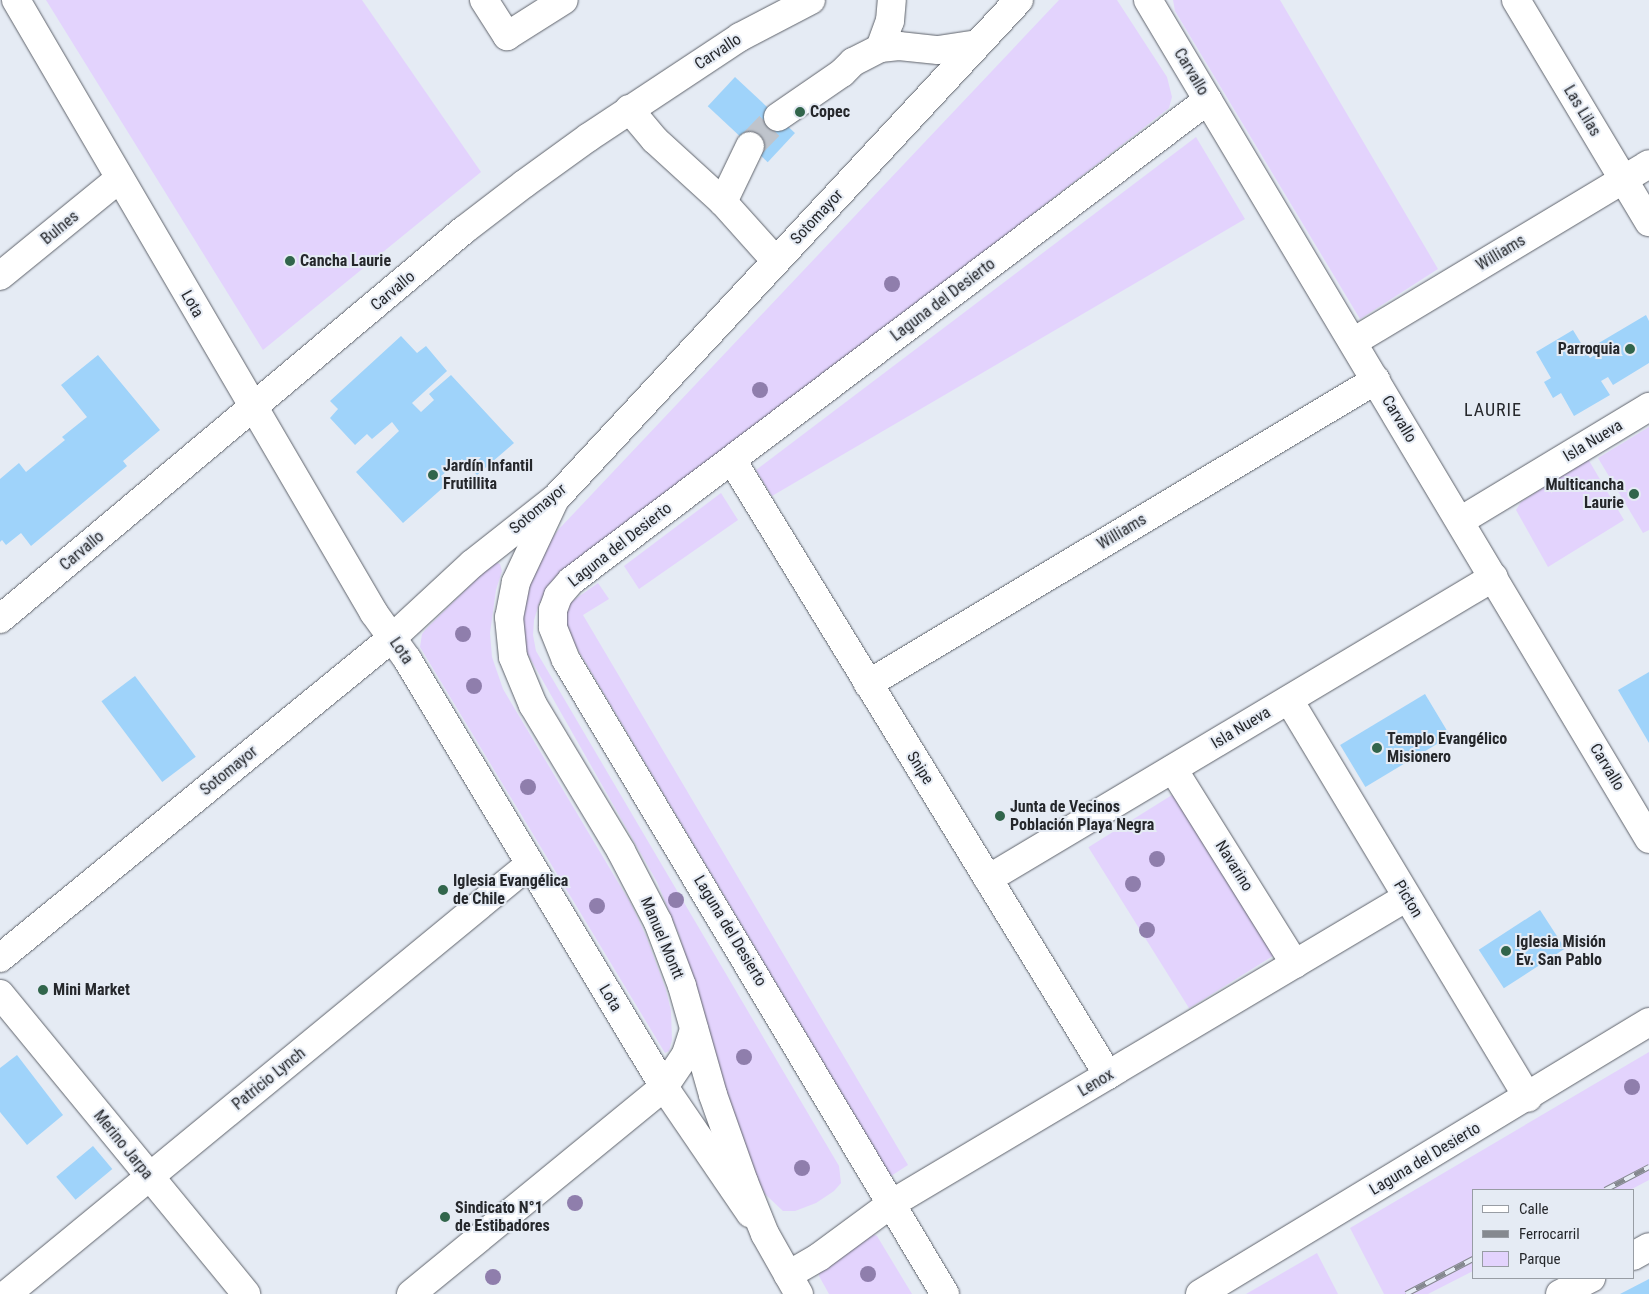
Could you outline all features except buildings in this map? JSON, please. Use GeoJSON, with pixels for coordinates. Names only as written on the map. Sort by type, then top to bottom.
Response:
{"type":"FeatureCollection","features":[{"type":"Feature","properties":{"kind":"street","name":"Lota"},"geometry":{"type":"LineString","coordinates":[[16,0],[253,409],[374,613],[412,667],[664,1086],[765,1234],[794,1284]]}},
{"type":"Feature","properties":{"kind":"street"},"geometry":{"type":"LineString","coordinates":[[484,0],[507,36],[564,0]]}},
{"type":"Feature","properties":{"kind":"street","name":"Carvallo"},"geometry":{"type":"LineString","coordinates":[[0,619],[472,224],[524,184],[629,109],[740,37],[811,0]]}},
{"type":"Feature","properties":{"kind":"street"},"geometry":{"type":"LineString","coordinates":[[880,48],[890,21],[892,0]]}},
{"type":"Feature","properties":{"kind":"street","name":"Sotomayor"},"geometry":{"type":"LineString","coordinates":[[0,958],[392,638],[472,564],[556,498],[1019,0]]}},
{"type":"Feature","properties":{"kind":"street","name":"Las Lilas"},"geometry":{"type":"LineString","coordinates":[[1516,0],[1649,222]]}},
{"type":"Feature","properties":{"kind":"street","name":"Carvallo"},"geometry":{"type":"LineString","coordinates":[[1155,4],[1208,100],[1649,839]]}},
{"type":"Feature","properties":{"kind":"street"},"geometry":{"type":"LineString","coordinates":[[778,116],[853,62],[880,48],[899,46],[938,50],[978,44]]}},
{"type":"Feature","properties":{"kind":"street","name":"Laguna del Desierto"},"geometry":{"type":"LineString","coordinates":[[945,1294],[566,660],[553,627],[555,603],[571,581],[1208,100]]}},
{"type":"Feature","properties":{"kind":"street"},"geometry":{"type":"LineString","coordinates":[[629,109],[655,140],[722,202],[776,261]]}},
{"type":"Feature","properties":{"kind":"street"},"geometry":{"type":"LineString","coordinates":[[722,202],[750,146]]}},
{"type":"Feature","properties":{"kind":"street","name":"Williams"},"geometry":{"type":"LineString","coordinates":[[1353,342],[1649,164]]}},
{"type":"Feature","properties":{"kind":"street","name":"Bulnes"},"geometry":{"type":"LineString","coordinates":[[0,276],[119,179]]}},
{"type":"Feature","properties":{"kind":"street","name":"Williams"},"geometry":{"type":"LineString","coordinates":[[868,684],[1376,380]]}},
{"type":"Feature","properties":{"kind":"street","name":"Isla Nueva"},"geometry":{"type":"LineString","coordinates":[[1460,521],[1649,407]]}},
{"type":"Feature","properties":{"kind":"street","name":"Snipe"},"geometry":{"type":"LineString","coordinates":[[732,460],[1108,1075]]}},
{"type":"Feature","properties":{"kind":"street","name":"Manuel Montt"},"geometry":{"type":"LineString","coordinates":[[556,498],[516,582],[509,617],[513,657],[534,705],[621,852],[658,922],[682,986],[713,1095],[765,1234]]}},
{"type":"Feature","properties":{"kind":"street","name":"Isla Nueva"},"geometry":{"type":"LineString","coordinates":[[988,879],[1494,577]]}},
{"type":"Feature","properties":{"kind":"street","name":"Picton"},"geometry":{"type":"LineString","coordinates":[[1288,700],[1528,1098]]}},
{"type":"Feature","properties":{"kind":"street","name":"Navarino"},"geometry":{"type":"LineString","coordinates":[[1172,769],[1295,964]]}},
{"type":"Feature","properties":{"kind":"street","name":"Patricio Lynch"},"geometry":{"type":"LineString","coordinates":[[7,1294],[530,864]]}},
{"type":"Feature","properties":{"kind":"street","name":"Lenox"},"geometry":{"type":"LineString","coordinates":[[794,1284],[819,1257],[891,1204],[1408,897]]}},
{"type":"Feature","properties":{"kind":"street","name":"Merino Jarpa"},"geometry":{"type":"LineString","coordinates":[[0,994],[246,1294]]}},
{"type":"Feature","properties":{"kind":"street","name":"Laguna del Desierto"},"geometry":{"type":"LineString","coordinates":[[1200,1294],[1528,1098],[1649,1022]]}},
{"type":"Feature","properties":{"kind":"street"},"geometry":{"type":"LineString","coordinates":[[411,1294],[664,1086],[686,1054],[694,1029]]}},
{"type":"Feature","properties":{"kind":"street"},"geometry":{"type":"LineString","coordinates":[[1634,1255],[1649,1247]]}},
{"type":"Feature","properties":{"kind":"street"},"geometry":{"type":"LineString","coordinates":[[1560,1294],[1589,1279]]}},
{"type":"Feature","properties":{"kind":"green space","name":"Cancha Laurie"},"geometry":{"type":"Polygon","coordinates":[[[46,0],[362,0],[481,172],[263,350],[46,0]]]}},
{"type":"Feature","properties":{"kind":"green space"},"geometry":{"type":"Polygon","coordinates":[[[1059,0],[1117,0],[1167,77],[1172,97],[1169,108],[549,590],[539,604],[534,620],[533,635],[536,651],[839,1166],[841,1183],[834,1191],[816,1203],[795,1211],[783,1211],[765,1194],[748,1160],[716,1074],[680,937],[657,882],[526,651],[519,603],[543,550],[559,529],[1059,0]]]}},
{"type":"Feature","properties":{"kind":"green space"},"geometry":{"type":"Polygon","coordinates":[[[1173,0],[1280,0],[1438,269],[1360,319],[1175,11],[1173,0]]]}},
{"type":"Feature","properties":{"kind":"green space"},"geometry":{"type":"Polygon","coordinates":[[[1196,137],[1245,219],[772,496],[756,470],[1196,137]]]}},
{"type":"Feature","properties":{"kind":"green space","name":"Multicancha Laurie"},"geometry":{"type":"Polygon","coordinates":[[[1649,427],[1649,530],[1643,533],[1598,458],[1649,427]]]}},
{"type":"Feature","properties":{"kind":"green space"},"geometry":{"type":"Polygon","coordinates":[[[1588,459],[1624,520],[1548,567],[1516,510],[1521,502],[1588,459]]]}},
{"type":"Feature","properties":{"kind":"green space"},"geometry":{"type":"Polygon","coordinates":[[[721,493],[738,520],[639,589],[624,566],[721,493]]]}},
{"type":"Feature","properties":{"kind":"green space"},"geometry":{"type":"Polygon","coordinates":[[[494,562],[500,564],[502,571],[496,590],[490,633],[492,657],[503,689],[631,904],[646,936],[666,990],[671,1011],[672,1040],[669,1051],[665,1053],[420,647],[422,634],[426,629],[494,562]]]}},
{"type":"Feature","properties":{"kind":"green space"},"geometry":{"type":"Polygon","coordinates":[[[598,583],[609,599],[583,615],[908,1165],[891,1176],[565,628],[564,610],[571,602],[598,583]]]}},
{"type":"Feature","properties":{"kind":"green space"},"geometry":{"type":"Polygon","coordinates":[[[1180,790],[1281,951],[1189,1008],[1088,847],[1180,790]]]}},
{"type":"Feature","properties":{"kind":"green space"},"geometry":{"type":"Polygon","coordinates":[[[1649,1052],[1649,1180],[1632,1189],[1472,1189],[1472,1272],[1428,1294],[1384,1294],[1350,1228],[1649,1052]]]}},
{"type":"Feature","properties":{"kind":"green space"},"geometry":{"type":"Polygon","coordinates":[[[872,1234],[877,1236],[912,1294],[829,1294],[819,1276],[820,1260],[872,1234]]]}},
{"type":"Feature","properties":{"kind":"green space"},"geometry":{"type":"Polygon","coordinates":[[[1317,1253],[1338,1294],[1246,1294],[1317,1253]]]}},
{"type":"Feature","properties":{"kind":"tunnel"},"geometry":{"type":"LineString","coordinates":[[750,146],[778,117]]}},
{"type":"Feature","properties":{"kind":"railway"},"geometry":{"type":"LineString","coordinates":[[1607,1189],[1649,1167]]}},
{"type":"Feature","properties":{"kind":"railway"},"geometry":{"type":"LineString","coordinates":[[1406,1294],[1472,1260]]}},
{"type":"Feature","properties":{"kind":"place","name":"Copec"},"geometry":{"type":"Point","coordinates":[800,112]}},
{"type":"Feature","properties":{"kind":"place","name":"Cancha Laurie"},"geometry":{"type":"Point","coordinates":[290,261]}},
{"type":"Feature","properties":{"kind":"place","name":"Parroquia"},"geometry":{"type":"Point","coordinates":[1630,349]}},
{"type":"Feature","properties":{"kind":"place","name":"Jardín Infantil Frutillita"},"geometry":{"type":"Point","coordinates":[433,475]}},
{"type":"Feature","properties":{"kind":"place","name":"Multicancha Laurie"},"geometry":{"type":"Point","coordinates":[1634,494]}},
{"type":"Feature","properties":{"kind":"place","name":"Templo Evangélico Misionero"},"geometry":{"type":"Point","coordinates":[1377,748]}},
{"type":"Feature","properties":{"kind":"place","name":"Junta de Vecinos Población Playa Negra"},"geometry":{"type":"Point","coordinates":[1000,816]}},
{"type":"Feature","properties":{"kind":"place","name":"Iglesia Evangélica de Chile"},"geometry":{"type":"Point","coordinates":[443,890]}},
{"type":"Feature","properties":{"kind":"place","name":"Iglesia Misión Ev. San Pablo"},"geometry":{"type":"Point","coordinates":[1506,951]}},
{"type":"Feature","properties":{"kind":"place","name":"Mini Market"},"geometry":{"type":"Point","coordinates":[43,990]}},
{"type":"Feature","properties":{"kind":"place","name":"Sindicato N°1 de Estibadores"},"geometry":{"type":"Point","coordinates":[445,1217]}},
{"type":"Feature","properties":{"kind":"district","name":"LAURIE"},"geometry":{"type":"Point","coordinates":[1493,410]}}]}
